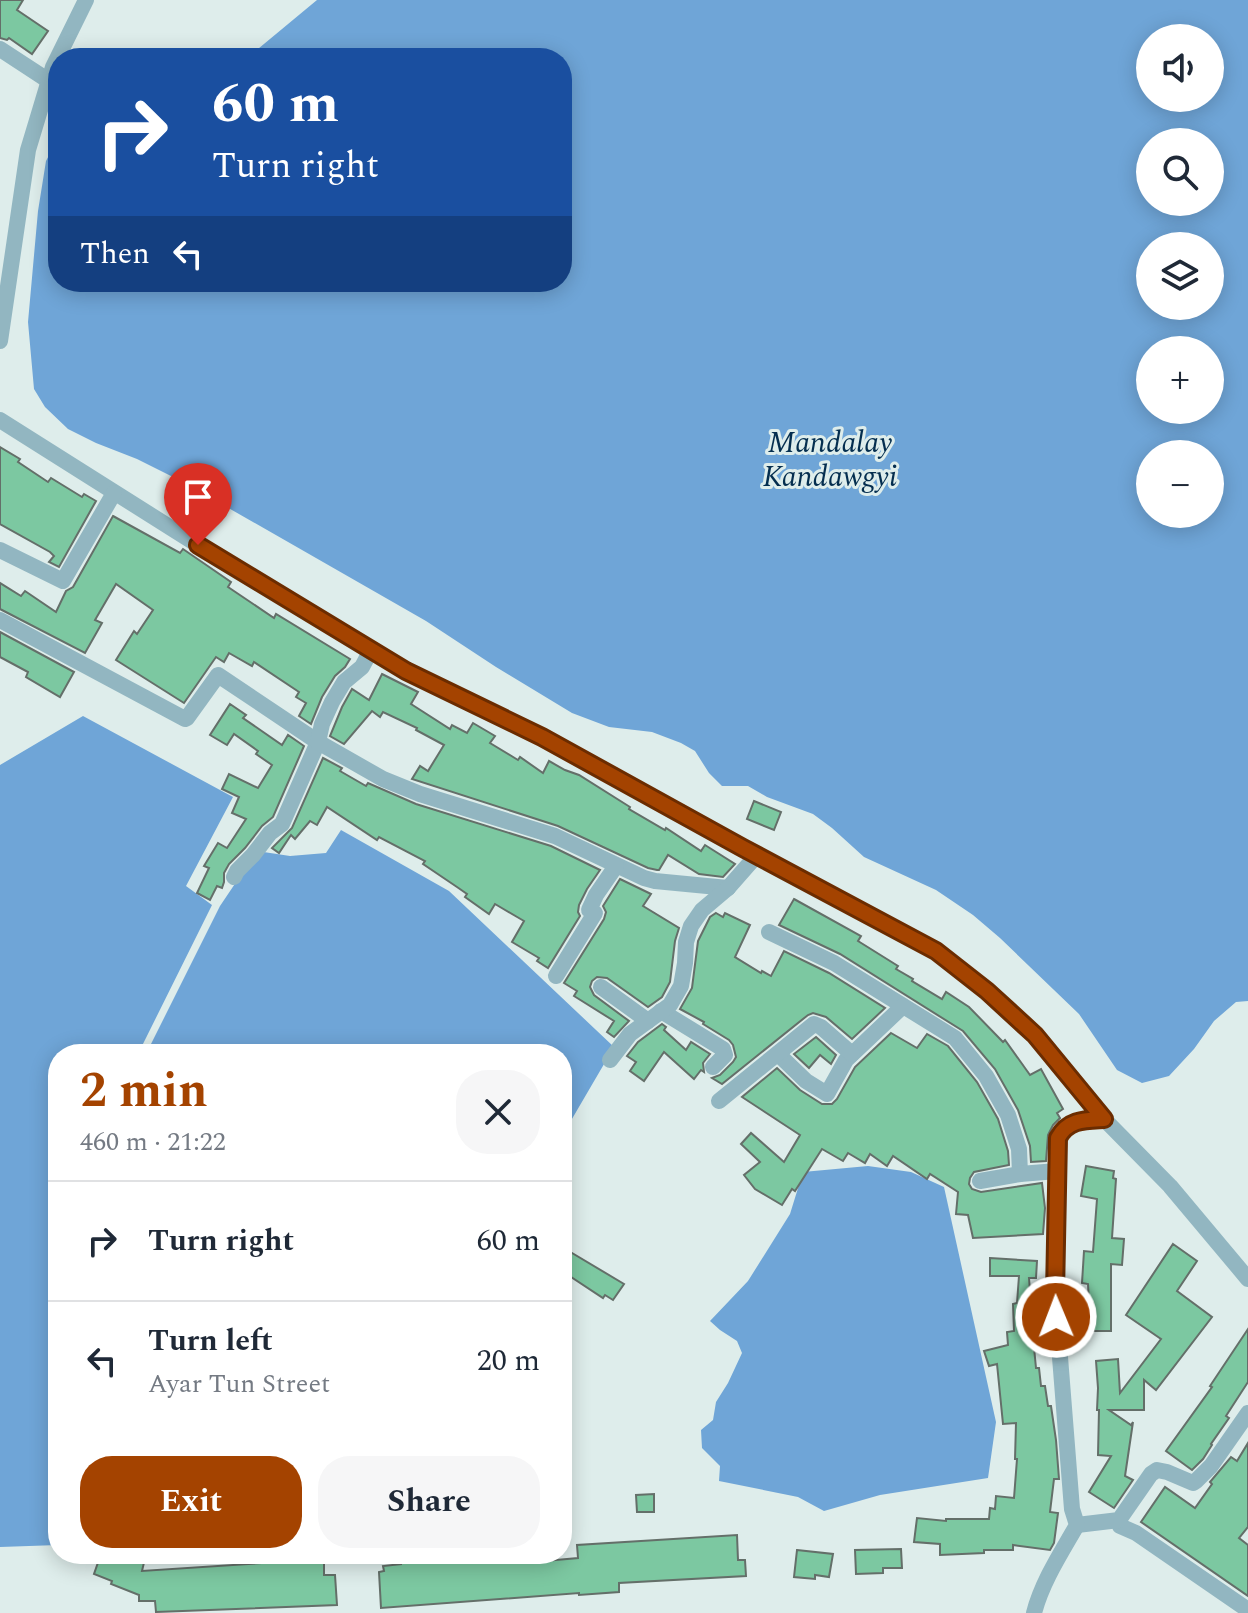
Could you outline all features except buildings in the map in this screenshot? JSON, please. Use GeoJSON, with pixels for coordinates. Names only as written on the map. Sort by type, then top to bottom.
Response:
{"type":"FeatureCollection","features":[{"type":"Feature","properties":{"kind":"street"},"geometry":{"type":"LineString","coordinates":[[62,48],[86,0]]}},
{"type":"Feature","properties":{"kind":"street"},"geometry":{"type":"LineString","coordinates":[[0,49],[48,80]]}},
{"type":"Feature","properties":{"kind":"street"},"geometry":{"type":"LineString","coordinates":[[0,341],[28,150],[48,84]]}},
{"type":"Feature","properties":{"kind":"street"},"geometry":{"type":"LineString","coordinates":[[0,420],[406,671],[542,737],[936,951],[987,991],[1035,1035],[1104,1119],[1170,1186],[1248,1279]]}},
{"type":"Feature","properties":{"kind":"street"},"geometry":{"type":"LineString","coordinates":[[0,550],[63,581],[114,493]]}},
{"type":"Feature","properties":{"kind":"street"},"geometry":{"type":"LineString","coordinates":[[0,620],[185,719],[218,675],[318,742],[383,779],[420,794],[555,836],[655,881],[728,888]]}},
{"type":"Feature","properties":{"kind":"street"},"geometry":{"type":"LineString","coordinates":[[234,877],[270,833],[282,824],[332,702],[344,682],[362,667],[371,650]]}},
{"type":"Feature","properties":{"kind":"street"},"geometry":{"type":"LineString","coordinates":[[610,1060],[623,1041],[670,1005],[681,986],[691,926],[702,910],[728,888],[757,855]]}},
{"type":"Feature","properties":{"kind":"street"},"geometry":{"type":"LineString","coordinates":[[556,976],[595,913],[589,910],[616,866]]}},
{"type":"Feature","properties":{"kind":"street"},"geometry":{"type":"LineString","coordinates":[[769,932],[834,963],[955,1038],[986,1076],[1008,1115],[1019,1149],[1020,1174]]}},
{"type":"Feature","properties":{"kind":"street"},"geometry":{"type":"LineString","coordinates":[[601,987],[723,1049],[725,1055],[713,1067]]}},
{"type":"Feature","properties":{"kind":"street"},"geometry":{"type":"LineString","coordinates":[[778,1054],[806,1081],[827,1094],[846,1060],[903,1006]]}},
{"type":"Feature","properties":{"kind":"street"},"geometry":{"type":"LineString","coordinates":[[719,1101],[814,1024],[852,1054]]}},
{"type":"Feature","properties":{"kind":"street"},"geometry":{"type":"LineString","coordinates":[[1034,1613],[1054,1564],[1077,1525],[1072,1509],[1055,1294],[1057,1146],[1061,1132],[1076,1121],[1104,1119]]}},
{"type":"Feature","properties":{"kind":"street"},"geometry":{"type":"LineString","coordinates":[[980,1181],[1057,1171]]}},
{"type":"Feature","properties":{"kind":"street"},"geometry":{"type":"LineString","coordinates":[[1248,1413],[1211,1466],[1196,1481],[1193,1483],[1167,1472],[1154,1471],[1119,1520],[1120,1526],[1136,1533],[1248,1610]]}},
{"type":"Feature","properties":{"kind":"street"},"geometry":{"type":"LineString","coordinates":[[1077,1525],[1119,1520]]}},
{"type":"Feature","properties":{"kind":"water","name":"Mandalay Kandawgyi"},"geometry":{"type":"Polygon","coordinates":[[[317,0],[1248,0],[1248,1001],[1236,1002],[1214,1021],[1169,1076],[1142,1083],[1117,1070],[1079,1014],[973,915],[936,890],[864,857],[813,814],[767,797],[748,786],[722,786],[695,751],[681,743],[652,732],[609,727],[572,713],[426,621],[183,482],[68,429],[45,407],[34,389],[28,322],[38,211],[48,157],[48,292],[572,292],[572,48],[259,48],[317,0]]]}},
{"type":"Feature","properties":{"kind":"water"},"geometry":{"type":"Polygon","coordinates":[[[83,716],[233,797],[186,886],[212,905],[143,1044],[48,1044],[48,1545],[0,1547],[0,765],[83,716]]]}},
{"type":"Feature","properties":{"kind":"water"},"geometry":{"type":"Polygon","coordinates":[[[341,830],[449,891],[614,1047],[572,1119],[572,1044],[151,1044],[220,906],[257,851],[290,856],[326,853],[341,830]]]}},
{"type":"Feature","properties":{"kind":"water"},"geometry":{"type":"Polygon","coordinates":[[[868,1166],[911,1172],[944,1187],[996,1422],[988,1478],[880,1495],[824,1511],[798,1497],[719,1481],[720,1466],[702,1448],[701,1430],[713,1420],[716,1402],[742,1353],[737,1341],[710,1321],[748,1281],[790,1214],[803,1172],[868,1166]]]}},
{"type":"Feature","properties":{"kind":"route"},"geometry":{"type":"LineString","coordinates":[[198,545],[406,671],[542,737],[936,951],[987,991],[1035,1035],[1104,1119],[1076,1121],[1058,1138],[1056,1317]]}}]}
